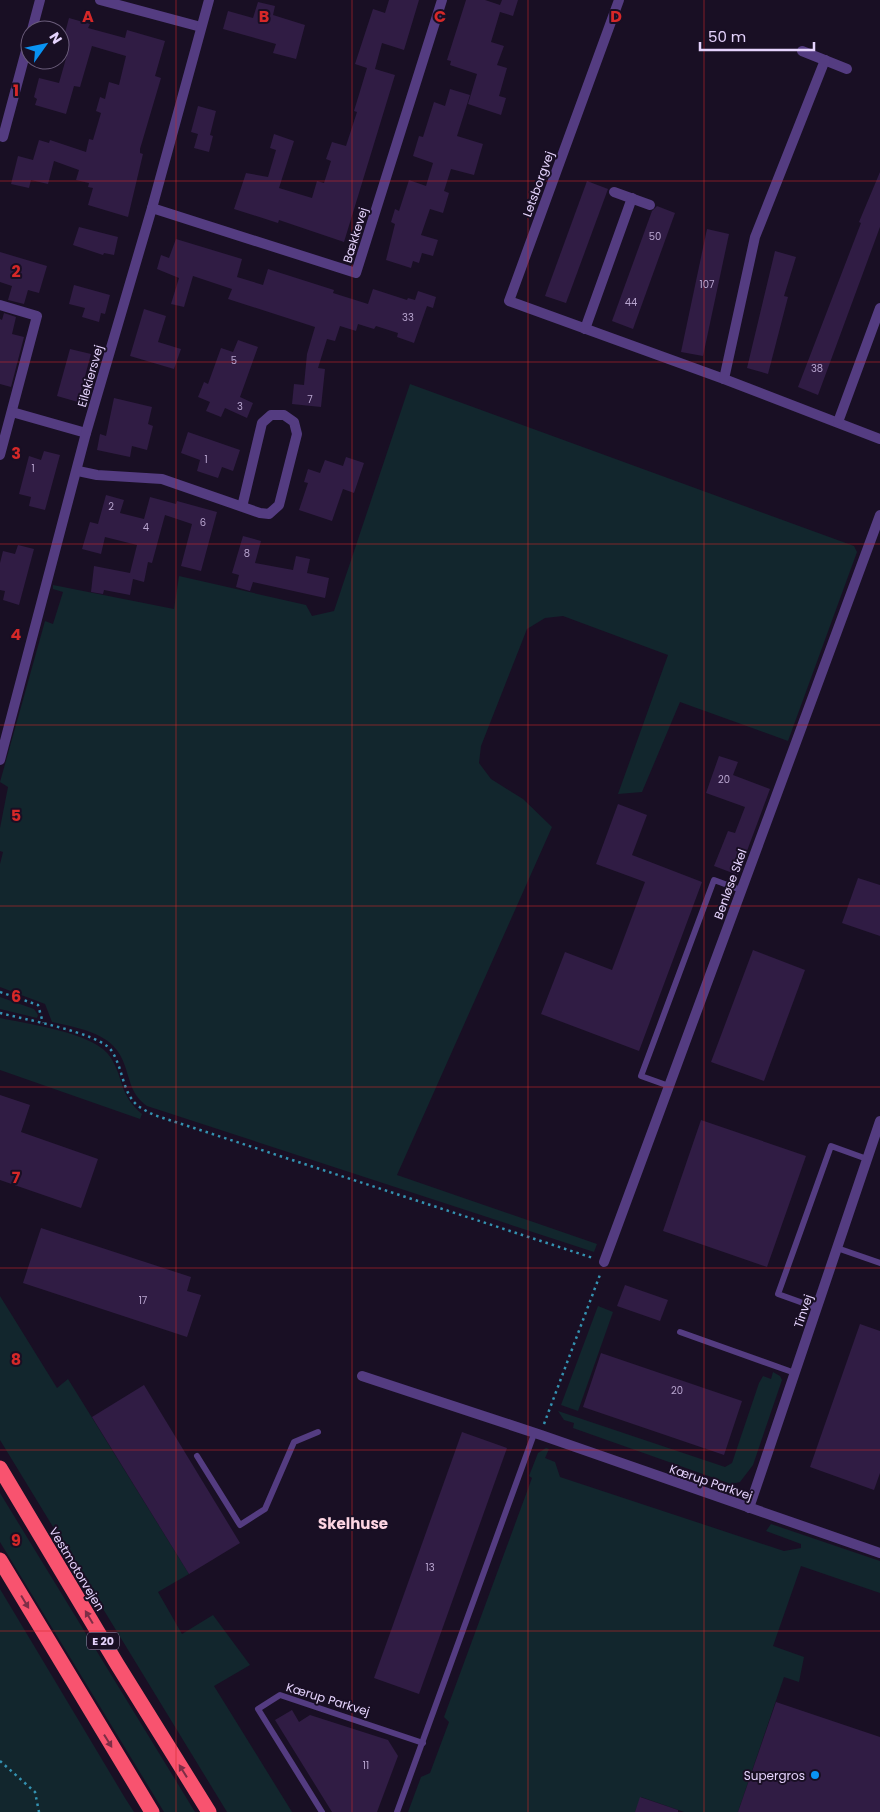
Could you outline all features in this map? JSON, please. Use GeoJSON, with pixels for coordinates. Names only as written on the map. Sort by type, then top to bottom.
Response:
{"type":"FeatureCollection","features":[{"type":"Feature","properties":{"kind":"highway","name":"Vestmotorvejen"},"geometry":{"type":"LineString","coordinates":[[0,1468],[116,1664],[209,1812]]}},
{"type":"Feature","properties":{"kind":"highway"},"geometry":{"type":"LineString","coordinates":[[0,1560],[152,1812]]}},
{"type":"Feature","properties":{"kind":"street"},"geometry":{"type":"LineString","coordinates":[[35,20],[40,0]]}},
{"type":"Feature","properties":{"kind":"street"},"geometry":{"type":"LineString","coordinates":[[100,0],[201,27]]}},
{"type":"Feature","properties":{"kind":"street","name":"Eilekiersvej"},"geometry":{"type":"LineString","coordinates":[[0,760],[78,471],[86,433],[152,208],[209,0]]}},
{"type":"Feature","properties":{"kind":"street","name":"Bækkevej"},"geometry":{"type":"LineString","coordinates":[[152,208],[356,273],[442,0]]}},
{"type":"Feature","properties":{"kind":"street","name":"Letsborgvej"},"geometry":{"type":"LineString","coordinates":[[619,0],[509,301],[724,379],[880,439]]}},
{"type":"Feature","properties":{"kind":"street"},"geometry":{"type":"LineString","coordinates":[[802,51],[847,69]]}},
{"type":"Feature","properties":{"kind":"street"},"geometry":{"type":"LineString","coordinates":[[724,379],[755,238],[824,60]]}},
{"type":"Feature","properties":{"kind":"street"},"geometry":{"type":"LineString","coordinates":[[2,137],[21,70]]}},
{"type":"Feature","properties":{"kind":"street"},"geometry":{"type":"LineString","coordinates":[[614,192],[650,205]]}},
{"type":"Feature","properties":{"kind":"street"},"geometry":{"type":"LineString","coordinates":[[585,329],[632,198]]}},
{"type":"Feature","properties":{"kind":"street"},"geometry":{"type":"LineString","coordinates":[[0,305],[37,316],[0,455]]}},
{"type":"Feature","properties":{"kind":"street"},"geometry":{"type":"LineString","coordinates":[[838,422],[880,308]]}},
{"type":"Feature","properties":{"kind":"street"},"geometry":{"type":"LineString","coordinates":[[12,412],[86,433]]}},
{"type":"Feature","properties":{"kind":"street"},"geometry":{"type":"LineString","coordinates":[[78,471],[96,475],[162,479],[242,507],[269,514],[279,505],[297,434],[294,422],[284,415],[271,415],[262,423],[242,507]]}},
{"type":"Feature","properties":{"kind":"street","name":"Benløse Skel"},"geometry":{"type":"LineString","coordinates":[[604,1262],[880,514]]}},
{"type":"Feature","properties":{"kind":"street","name":"Tinvej"},"geometry":{"type":"LineString","coordinates":[[749,1508],[880,1121]]}},
{"type":"Feature","properties":{"kind":"street","name":"Kærup Parkvej"},"geometry":{"type":"LineString","coordinates":[[362,1376],[880,1553]]}},
{"type":"Feature","properties":{"kind":"lane"},"geometry":{"type":"LineString","coordinates":[[669,1086],[641,1076],[714,880],[741,890]]}},
{"type":"Feature","properties":{"kind":"lane"},"geometry":{"type":"LineString","coordinates":[[817,1308],[778,1294],[831,1146],[867,1159]]}},
{"type":"Feature","properties":{"kind":"lane"},"geometry":{"type":"LineString","coordinates":[[837,1248],[880,1263]]}},
{"type":"Feature","properties":{"kind":"lane"},"geometry":{"type":"LineString","coordinates":[[680,1332],[795,1373]]}},
{"type":"Feature","properties":{"kind":"lane"},"geometry":{"type":"LineString","coordinates":[[197,1456],[240,1525],[265,1509],[294,1442],[318,1432]]}},
{"type":"Feature","properties":{"kind":"lane"},"geometry":{"type":"LineString","coordinates":[[397,1812],[537,1435]]}},
{"type":"Feature","properties":{"kind":"lane","name":"Kærup Parkvej"},"geometry":{"type":"LineString","coordinates":[[322,1812],[258,1709],[280,1696],[423,1743]]}},
{"type":"Feature","properties":{"kind":"path"},"geometry":{"type":"LineString","coordinates":[[0,992],[38,1005],[43,1023]]}},
{"type":"Feature","properties":{"kind":"path"},"geometry":{"type":"LineString","coordinates":[[0,1013],[43,1023],[96,1039],[110,1049],[119,1065],[127,1091],[137,1105],[154,1115],[604,1262],[537,1435]]}},
{"type":"Feature","properties":{"kind":"path"},"geometry":{"type":"LineString","coordinates":[[0,1761],[35,1792],[38,1812]]}},
{"type":"Feature","properties":{"kind":"shaded area"},"geometry":{"type":"Polygon","coordinates":[[[410,384],[854,546],[857,552],[788,741],[680,702],[642,792],[618,794],[668,655],[563,616],[545,618],[527,629],[481,746],[479,763],[491,779],[523,799],[552,827],[397,1175],[597,1244],[594,1252],[147,1106],[135,1093],[125,1066],[114,1046],[105,1039],[86,1030],[52,1022],[45,1004],[0,987],[0,864],[3,852],[0,851],[0,828],[8,787],[0,782],[45,621],[53,624],[63,592],[53,589],[53,585],[174,609],[179,576],[306,605],[312,616],[334,611],[410,384]]]}},
{"type":"Feature","properties":{"kind":"shaded area"},"geometry":{"type":"Polygon","coordinates":[[[0,997],[34,1009],[38,1015],[37,1018],[0,1009],[0,997]]]}},
{"type":"Feature","properties":{"kind":"shaded area"},"geometry":{"type":"Polygon","coordinates":[[[0,1018],[61,1031],[92,1042],[103,1049],[111,1058],[129,1100],[142,1114],[140,1119],[0,1070],[0,1018]]]}},
{"type":"Feature","properties":{"kind":"shaded area"},"geometry":{"type":"Polygon","coordinates":[[[0,1296],[57,1388],[68,1379],[189,1574],[158,1592],[182,1634],[213,1615],[250,1665],[214,1686],[292,1812],[227,1812],[0,1440],[0,1296]]]}},
{"type":"Feature","properties":{"kind":"shaded area"},"geometry":{"type":"Polygon","coordinates":[[[598,1306],[613,1312],[578,1411],[561,1405],[598,1306]]]}},
{"type":"Feature","properties":{"kind":"shaded area"},"geometry":{"type":"Polygon","coordinates":[[[773,1372],[780,1376],[782,1380],[753,1465],[740,1482],[731,1484],[573,1428],[574,1423],[564,1420],[558,1411],[725,1467],[732,1463],[759,1383],[763,1376],[771,1379],[773,1372]]]}},
{"type":"Feature","properties":{"kind":"shaded area"},"geometry":{"type":"Polygon","coordinates":[[[546,1448],[549,1449],[545,1458],[555,1462],[560,1477],[784,1551],[801,1548],[801,1544],[766,1531],[771,1524],[880,1561],[880,1593],[801,1566],[773,1646],[804,1657],[799,1682],[784,1677],[738,1812],[684,1812],[641,1797],[635,1812],[408,1812],[421,1777],[430,1773],[449,1722],[444,1717],[532,1478],[529,1476],[538,1453],[546,1448]]]}},
{"type":"Feature","properties":{"kind":"shaded area"},"geometry":{"type":"Polygon","coordinates":[[[0,1493],[195,1812],[164,1812],[0,1542],[0,1493]]]}},
{"type":"Feature","properties":{"kind":"shaded area"},"geometry":{"type":"Polygon","coordinates":[[[0,1589],[125,1798],[134,1812],[0,1812],[0,1589]]]}},
{"type":"Feature","properties":{"kind":"building"},"geometry":{"type":"Polygon","coordinates":[[[389,0],[419,0],[404,50],[382,43],[375,69],[395,75],[344,242],[279,220],[278,223],[234,209],[246,173],[268,177],[276,150],[270,148],[274,134],[294,141],[279,188],[312,198],[317,181],[324,183],[331,161],[326,159],[332,142],[346,146],[357,112],[354,111],[367,68],[355,64],[373,9],[385,13],[389,0]]]}},
{"type":"Feature","properties":{"kind":"building"},"geometry":{"type":"Polygon","coordinates":[[[466,0],[485,0],[500,5],[502,0],[518,0],[513,16],[500,12],[491,42],[504,46],[497,65],[507,68],[499,96],[506,98],[501,115],[468,104],[477,74],[450,65],[451,61],[447,60],[466,0]]]}},
{"type":"Feature","properties":{"kind":"building"},"geometry":{"type":"Polygon","coordinates":[[[258,2],[275,6],[273,15],[305,25],[296,59],[273,53],[276,44],[223,29],[228,11],[253,18],[258,2]]]}},
{"type":"Feature","properties":{"kind":"building"},"geometry":{"type":"Polygon","coordinates":[[[69,18],[90,24],[88,28],[125,38],[127,30],[165,41],[155,76],[161,78],[140,149],[140,153],[143,154],[128,217],[88,205],[93,188],[88,187],[89,183],[76,180],[79,170],[54,161],[48,184],[31,180],[29,188],[11,184],[18,156],[33,160],[39,140],[49,143],[50,140],[86,152],[89,139],[93,140],[101,113],[96,111],[100,97],[105,99],[109,82],[119,85],[126,56],[92,46],[80,87],[74,86],[66,114],[35,105],[37,99],[34,97],[39,78],[59,83],[63,70],[70,70],[70,20],[69,18]]]}},
{"type":"Feature","properties":{"kind":"building"},"geometry":{"type":"Polygon","coordinates":[[[450,89],[470,95],[457,136],[483,144],[474,175],[451,169],[444,191],[449,193],[443,213],[430,209],[421,235],[438,240],[433,256],[422,253],[419,263],[413,261],[411,268],[386,260],[395,224],[391,222],[395,209],[399,211],[409,180],[426,186],[433,163],[413,156],[419,136],[423,137],[434,102],[445,106],[450,89]]]}},
{"type":"Feature","properties":{"kind":"building"},"geometry":{"type":"Polygon","coordinates":[[[198,106],[216,111],[210,135],[213,136],[209,152],[194,148],[198,134],[191,132],[198,106]]]}},
{"type":"Feature","properties":{"kind":"building"},"geometry":{"type":"Polygon","coordinates":[[[880,172],[880,227],[818,395],[798,387],[861,223],[859,222],[880,172]]]}},
{"type":"Feature","properties":{"kind":"building"},"geometry":{"type":"Polygon","coordinates":[[[587,181],[608,189],[566,303],[545,296],[587,181]]]}},
{"type":"Feature","properties":{"kind":"building"},"geometry":{"type":"Polygon","coordinates":[[[657,206],[675,213],[633,329],[612,321],[652,211],[657,206]]]}},
{"type":"Feature","properties":{"kind":"building"},"geometry":{"type":"Polygon","coordinates":[[[79,227],[118,237],[114,255],[104,253],[103,255],[73,245],[79,227]]]}},
{"type":"Feature","properties":{"kind":"building"},"geometry":{"type":"Polygon","coordinates":[[[707,229],[729,234],[703,356],[681,352],[707,229]]]}},
{"type":"Feature","properties":{"kind":"building"},"geometry":{"type":"Polygon","coordinates":[[[176,239],[242,259],[237,277],[263,285],[268,269],[334,290],[333,293],[368,304],[373,289],[407,300],[408,298],[415,300],[418,291],[436,297],[433,308],[427,306],[414,343],[397,337],[398,333],[376,326],[374,329],[358,324],[356,331],[340,326],[335,341],[327,339],[318,368],[325,369],[321,407],[292,404],[294,384],[304,385],[307,354],[315,327],[228,299],[232,289],[193,276],[184,307],[171,304],[179,278],[157,269],[161,255],[169,258],[176,239]]]}},
{"type":"Feature","properties":{"kind":"building"},"geometry":{"type":"Polygon","coordinates":[[[775,251],[796,257],[784,296],[788,297],[768,374],[747,368],[775,251]]]}},
{"type":"Feature","properties":{"kind":"building"},"geometry":{"type":"Polygon","coordinates":[[[0,252],[47,266],[39,293],[28,290],[24,304],[8,300],[12,286],[0,282],[0,252]]]}},
{"type":"Feature","properties":{"kind":"building"},"geometry":{"type":"Polygon","coordinates":[[[74,285],[110,295],[105,314],[101,313],[99,322],[82,317],[85,308],[69,304],[74,285]]]}},
{"type":"Feature","properties":{"kind":"building"},"geometry":{"type":"Polygon","coordinates":[[[144,309],[166,316],[158,342],[181,349],[174,369],[130,356],[144,309]]]}},
{"type":"Feature","properties":{"kind":"building"},"geometry":{"type":"Polygon","coordinates":[[[4,313],[16,317],[12,334],[24,337],[11,387],[0,384],[0,319],[2,320],[4,313]]]}},
{"type":"Feature","properties":{"kind":"building"},"geometry":{"type":"Polygon","coordinates":[[[238,340],[258,347],[240,397],[253,403],[247,418],[225,408],[221,417],[206,411],[210,402],[198,397],[204,382],[208,384],[221,348],[233,352],[238,340]]]}},
{"type":"Feature","properties":{"kind":"building"},"geometry":{"type":"Polygon","coordinates":[[[70,349],[91,354],[78,402],[57,396],[70,349]]]}},
{"type":"Feature","properties":{"kind":"building"},"geometry":{"type":"Polygon","coordinates":[[[114,398],[152,407],[148,424],[153,426],[147,450],[132,446],[130,457],[97,450],[100,434],[106,436],[114,398]]]}},
{"type":"Feature","properties":{"kind":"building"},"geometry":{"type":"Polygon","coordinates":[[[188,432],[240,450],[233,471],[222,467],[218,478],[197,471],[200,460],[181,453],[188,432]]]}},
{"type":"Feature","properties":{"kind":"building"},"geometry":{"type":"Polygon","coordinates":[[[44,451],[60,455],[45,510],[29,506],[31,497],[19,494],[29,456],[41,460],[44,451]]]}},
{"type":"Feature","properties":{"kind":"building"},"geometry":{"type":"Polygon","coordinates":[[[346,457],[364,463],[354,493],[343,489],[332,521],[299,510],[308,483],[304,482],[308,469],[320,473],[325,460],[343,466],[346,457]]]}},
{"type":"Feature","properties":{"kind":"building"},"geometry":{"type":"Polygon","coordinates":[[[106,495],[124,500],[120,513],[144,519],[150,497],[176,504],[177,501],[217,512],[201,571],[181,566],[192,524],[165,515],[152,563],[148,562],[144,582],[133,579],[130,595],[104,590],[103,594],[91,592],[94,566],[130,573],[137,545],[105,537],[101,554],[82,549],[90,522],[98,524],[106,495]]]}},
{"type":"Feature","properties":{"kind":"building"},"geometry":{"type":"Polygon","coordinates":[[[243,536],[261,541],[255,563],[293,570],[296,556],[310,559],[307,573],[329,578],[325,598],[253,582],[250,591],[236,587],[239,575],[232,573],[243,536]]]}},
{"type":"Feature","properties":{"kind":"building"},"geometry":{"type":"Polygon","coordinates":[[[18,545],[34,549],[19,605],[3,600],[5,591],[0,590],[0,563],[3,551],[15,554],[18,545]]]}},
{"type":"Feature","properties":{"kind":"building"},"geometry":{"type":"Polygon","coordinates":[[[719,756],[738,762],[733,775],[770,789],[738,875],[714,866],[728,831],[735,833],[745,807],[706,793],[719,756]]]}},
{"type":"Feature","properties":{"kind":"building"},"geometry":{"type":"Polygon","coordinates":[[[618,804],[647,815],[632,855],[702,882],[639,1051],[541,1014],[565,952],[612,970],[645,882],[596,864],[618,804]]]}},
{"type":"Feature","properties":{"kind":"building"},"geometry":{"type":"Polygon","coordinates":[[[858,878],[880,885],[880,936],[842,923],[858,878]]]}},
{"type":"Feature","properties":{"kind":"building"},"geometry":{"type":"Polygon","coordinates":[[[753,950],[805,970],[764,1081],[711,1062],[753,950]]]}},
{"type":"Feature","properties":{"kind":"building"},"geometry":{"type":"Polygon","coordinates":[[[0,1095],[30,1105],[21,1132],[98,1159],[81,1208],[0,1180],[0,1095]]]}},
{"type":"Feature","properties":{"kind":"building"},"geometry":{"type":"Polygon","coordinates":[[[701,1120],[806,1156],[767,1267],[663,1231],[701,1120]]]}},
{"type":"Feature","properties":{"kind":"building"},"geometry":{"type":"Polygon","coordinates":[[[41,1228],[191,1277],[187,1291],[201,1295],[187,1337],[23,1283],[41,1228]]]}},
{"type":"Feature","properties":{"kind":"building"},"geometry":{"type":"Polygon","coordinates":[[[625,1285],[668,1300],[660,1321],[617,1306],[625,1285]]]}},
{"type":"Feature","properties":{"kind":"building"},"geometry":{"type":"Polygon","coordinates":[[[860,1324],[880,1331],[880,1473],[874,1490],[810,1467],[860,1324]]]}},
{"type":"Feature","properties":{"kind":"building"},"geometry":{"type":"Polygon","coordinates":[[[601,1353],[742,1401],[724,1455],[583,1407],[601,1353]]]}},
{"type":"Feature","properties":{"kind":"building"},"geometry":{"type":"Polygon","coordinates":[[[144,1385],[240,1543],[189,1574],[92,1417],[144,1385]]]}},
{"type":"Feature","properties":{"kind":"building"},"geometry":{"type":"Polygon","coordinates":[[[462,1432],[507,1448],[419,1694],[374,1678],[462,1432]]]}},
{"type":"Feature","properties":{"kind":"building","name":"Supergros"},"geometry":{"type":"Polygon","coordinates":[[[776,1702],[880,1737],[880,1812],[738,1812],[776,1702]]]}},
{"type":"Feature","properties":{"kind":"building"},"geometry":{"type":"Polygon","coordinates":[[[292,1710],[299,1722],[310,1715],[388,1740],[398,1756],[377,1812],[332,1812],[275,1720],[292,1710]]]}},
{"type":"Feature","properties":{"kind":"building"},"geometry":{"type":"Polygon","coordinates":[[[640,1797],[678,1810],[678,1812],[635,1812],[640,1797]]]}},
{"type":"Feature","properties":{"kind":"place","name":"Supergros"},"geometry":{"type":"Point","coordinates":[815,1775]}},
{"type":"Feature","properties":{"kind":"district","name":"Skelhuse"},"geometry":{"type":"Point","coordinates":[353,1523]}}]}
